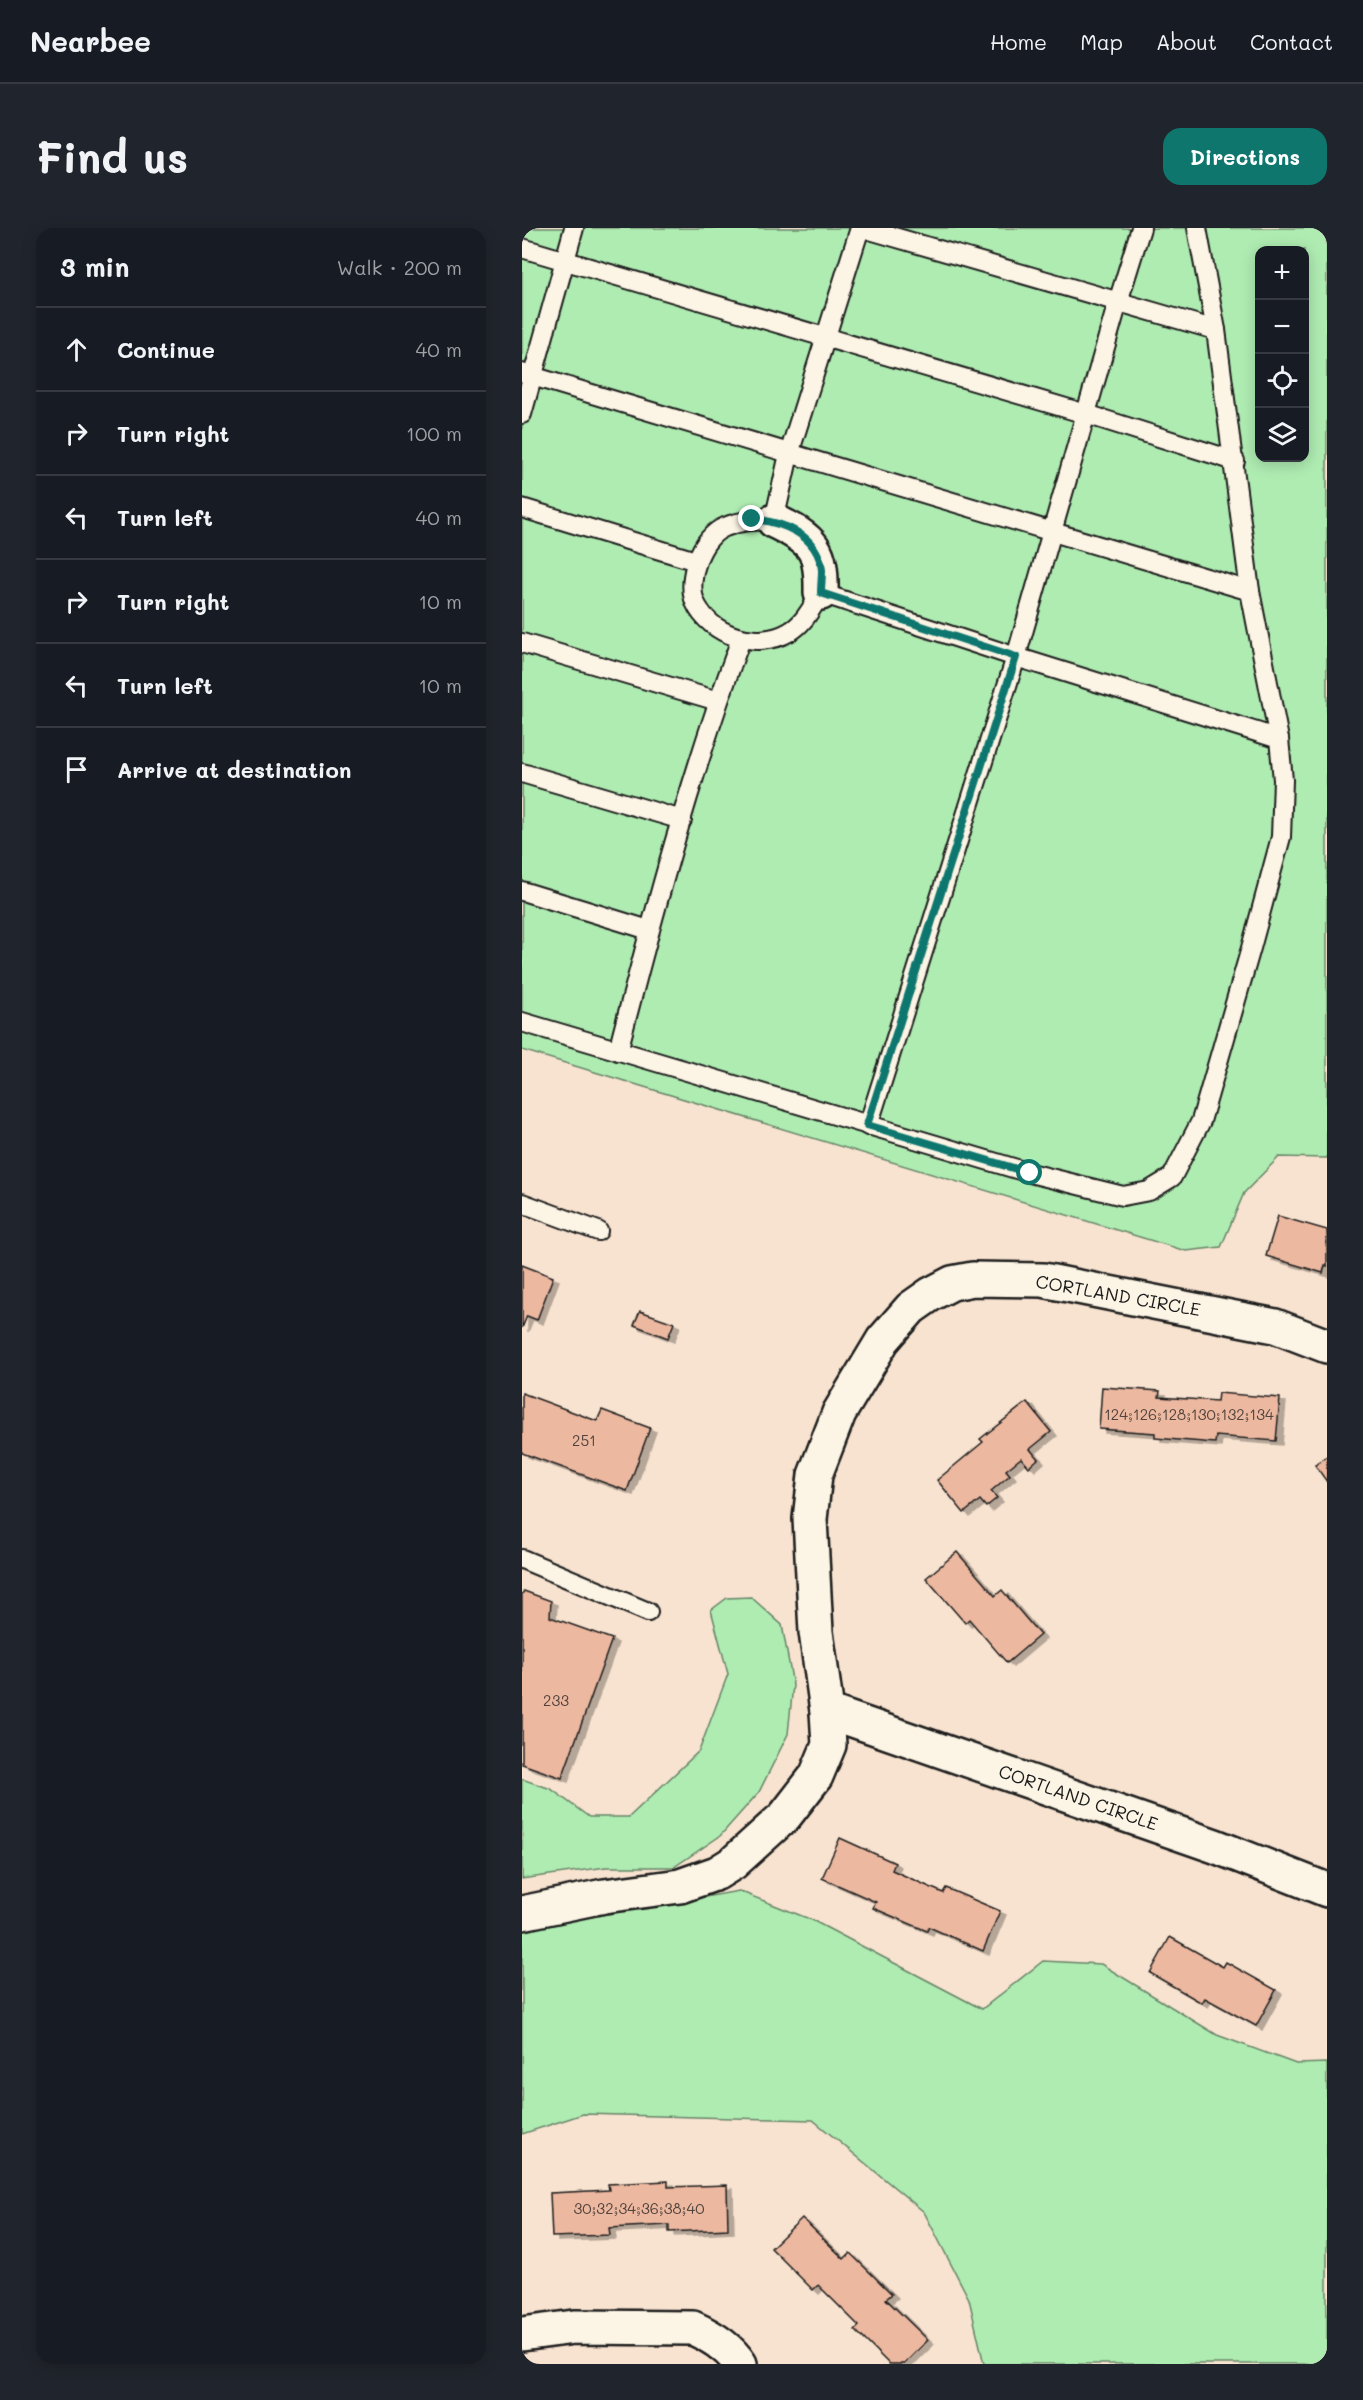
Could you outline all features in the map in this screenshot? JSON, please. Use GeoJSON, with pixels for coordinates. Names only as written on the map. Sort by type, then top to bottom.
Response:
{"type":"FeatureCollection","features":[{"type":"Feature","properties":{"kind":"street"},"geometry":{"type":"LineString","coordinates":[[774,521],[801,534],[816,550],[822,568],[821,593]]}},
{"type":"Feature","properties":{"kind":"street","name":"CORTLAND CIRCLE"},"geometry":{"type":"LineString","coordinates":[[522,1913],[604,1896],[680,1886],[717,1872],[733,1863],[785,1816],[816,1776],[829,1745],[816,1632],[810,1519],[815,1475],[839,1413],[883,1340],[911,1308],[952,1283],[973,1279],[1043,1280],[1275,1326],[1327,1346]]}},
{"type":"Feature","properties":{"kind":"street","name":"CORTLAND CIRCLE"},"geometry":{"type":"LineString","coordinates":[[827,1712],[1215,1846],[1327,1890]]}},
{"type":"Feature","properties":{"kind":"street"},"geometry":{"type":"LineString","coordinates":[[522,2334],[574,2327],[693,2328],[708,2335],[735,2356],[740,2364]]}},
{"type":"Feature","properties":{"kind":"lane"},"geometry":{"type":"LineString","coordinates":[[522,414],[527,375],[574,228]]}},
{"type":"Feature","properties":{"kind":"lane"},"geometry":{"type":"LineString","coordinates":[[1216,330],[862,228],[824,337],[789,454],[774,521],[752,519],[722,527],[707,543],[696,561],[692,578],[694,600],[704,617],[723,632],[741,639],[768,640],[790,632],[807,616],[821,593],[1279,739]]}},
{"type":"Feature","properties":{"kind":"lane"},"geometry":{"type":"LineString","coordinates":[[867,1125],[1016,657],[1141,228]]}},
{"type":"Feature","properties":{"kind":"lane"},"geometry":{"type":"LineString","coordinates":[[522,1022],[1030,1173],[1123,1196],[1149,1191],[1172,1177],[1202,1122],[1281,837],[1283,780],[1279,739],[1250,591],[1235,461],[1216,330],[1197,228]]}},
{"type":"Feature","properties":{"kind":"lane"},"geometry":{"type":"LineString","coordinates":[[522,248],[1086,414],[1235,461]]}},
{"type":"Feature","properties":{"kind":"lane"},"geometry":{"type":"LineString","coordinates":[[527,375],[1250,591]]}},
{"type":"Feature","properties":{"kind":"lane"},"geometry":{"type":"LineString","coordinates":[[522,508],[696,561]]}},
{"type":"Feature","properties":{"kind":"lane"},"geometry":{"type":"LineString","coordinates":[[618,1051],[682,820],[718,701],[741,639]]}},
{"type":"Feature","properties":{"kind":"lane"},"geometry":{"type":"LineString","coordinates":[[522,643],[718,701]]}},
{"type":"Feature","properties":{"kind":"lane"},"geometry":{"type":"LineString","coordinates":[[522,773],[682,820]]}},
{"type":"Feature","properties":{"kind":"lane"},"geometry":{"type":"LineString","coordinates":[[522,891],[650,930]]}},
{"type":"Feature","properties":{"kind":"lane"},"geometry":{"type":"LineString","coordinates":[[522,1203],[598,1231]]}},
{"type":"Feature","properties":{"kind":"lane"},"geometry":{"type":"LineString","coordinates":[[522,1559],[648,1612]]}},
{"type":"Feature","properties":{"kind":"green space"},"geometry":{"type":"Polygon","coordinates":[[[522,228],[1327,228],[1327,1158],[1279,1157],[1244,1193],[1221,1247],[1186,1251],[522,1050],[522,228]]]}},
{"type":"Feature","properties":{"kind":"green space"},"geometry":{"type":"Polygon","coordinates":[[[751,1597],[782,1625],[793,1685],[788,1734],[759,1792],[720,1836],[674,1867],[606,1867],[522,1879],[522,1779],[551,1789],[589,1817],[629,1817],[699,1751],[728,1674],[711,1610],[727,1598],[751,1597]]]}},
{"type":"Feature","properties":{"kind":"green space"},"geometry":{"type":"Polygon","coordinates":[[[739,1891],[812,1920],[982,2009],[1043,1961],[1101,1964],[1217,2035],[1296,2064],[1327,2063],[1327,2364],[984,2364],[969,2299],[924,2212],[813,2120],[583,2114],[522,2134],[522,1929],[739,1891]]]}},
{"type":"Feature","properties":{"kind":"building"},"geometry":{"type":"Polygon","coordinates":[[[1278,1216],[1327,1230],[1327,1266],[1325,1265],[1323,1273],[1266,1256],[1278,1216]]]}},
{"type":"Feature","properties":{"kind":"building"},"geometry":{"type":"Polygon","coordinates":[[[522,1265],[553,1277],[537,1320],[527,1316],[522,1328],[522,1265]]]}},
{"type":"Feature","properties":{"kind":"building"},"geometry":{"type":"Polygon","coordinates":[[[640,1311],[674,1323],[668,1338],[634,1325],[640,1311]]]}},
{"type":"Feature","properties":{"kind":"building"},"geometry":{"type":"Polygon","coordinates":[[[1102,1387],[1160,1391],[1159,1397],[1217,1401],[1218,1393],[1280,1398],[1276,1441],[1216,1436],[1215,1443],[1155,1438],[1155,1433],[1099,1429],[1102,1387]]]}},
{"type":"Feature","properties":{"kind":"building"},"geometry":{"type":"Polygon","coordinates":[[[522,1393],[597,1421],[602,1410],[650,1428],[627,1491],[522,1453],[522,1393]]]}},
{"type":"Feature","properties":{"kind":"building"},"geometry":{"type":"Polygon","coordinates":[[[1027,1402],[1051,1432],[1030,1449],[1038,1459],[1029,1467],[1021,1458],[1006,1470],[1010,1475],[991,1491],[997,1498],[986,1507],[980,1500],[964,1513],[937,1480],[983,1442],[980,1439],[1027,1402]]]}},
{"type":"Feature","properties":{"kind":"building"},"geometry":{"type":"Polygon","coordinates":[[[1327,1456],[1327,1482],[1315,1465],[1327,1456]]]}},
{"type":"Feature","properties":{"kind":"building"},"geometry":{"type":"Polygon","coordinates":[[[957,1552],[995,1596],[1002,1590],[1040,1635],[1007,1663],[969,1619],[965,1623],[926,1578],[957,1552]]]}},
{"type":"Feature","properties":{"kind":"building"},"geometry":{"type":"Polygon","coordinates":[[[524,1591],[551,1601],[550,1617],[612,1639],[562,1778],[522,1764],[522,1594],[524,1591]]]}},
{"type":"Feature","properties":{"kind":"building"},"geometry":{"type":"Polygon","coordinates":[[[840,1838],[895,1863],[892,1870],[943,1893],[946,1888],[1000,1911],[983,1951],[929,1927],[927,1931],[873,1908],[876,1902],[822,1878],[840,1838]]]}},
{"type":"Feature","properties":{"kind":"building"},"geometry":{"type":"Polygon","coordinates":[[[1170,1937],[1223,1967],[1226,1962],[1276,1990],[1256,2026],[1205,1998],[1202,2003],[1150,1973],[1170,1937]]]}},
{"type":"Feature","properties":{"kind":"building"},"geometry":{"type":"Polygon","coordinates":[[[668,2181],[668,2187],[727,2185],[728,2229],[669,2232],[669,2225],[609,2228],[610,2235],[552,2237],[550,2193],[609,2190],[608,2184],[668,2181]]]}},
{"type":"Feature","properties":{"kind":"building"},"geometry":{"type":"Polygon","coordinates":[[[802,2218],[844,2259],[850,2253],[892,2294],[886,2299],[928,2340],[904,2364],[889,2364],[855,2330],[859,2326],[818,2285],[813,2290],[771,2248],[802,2218]]]}},
{"type":"Feature","properties":{"kind":"route"},"geometry":{"type":"LineString","coordinates":[[752,519],[774,521],[801,534],[816,550],[822,568],[821,593],[1016,657],[867,1125],[1030,1173]]}}]}
